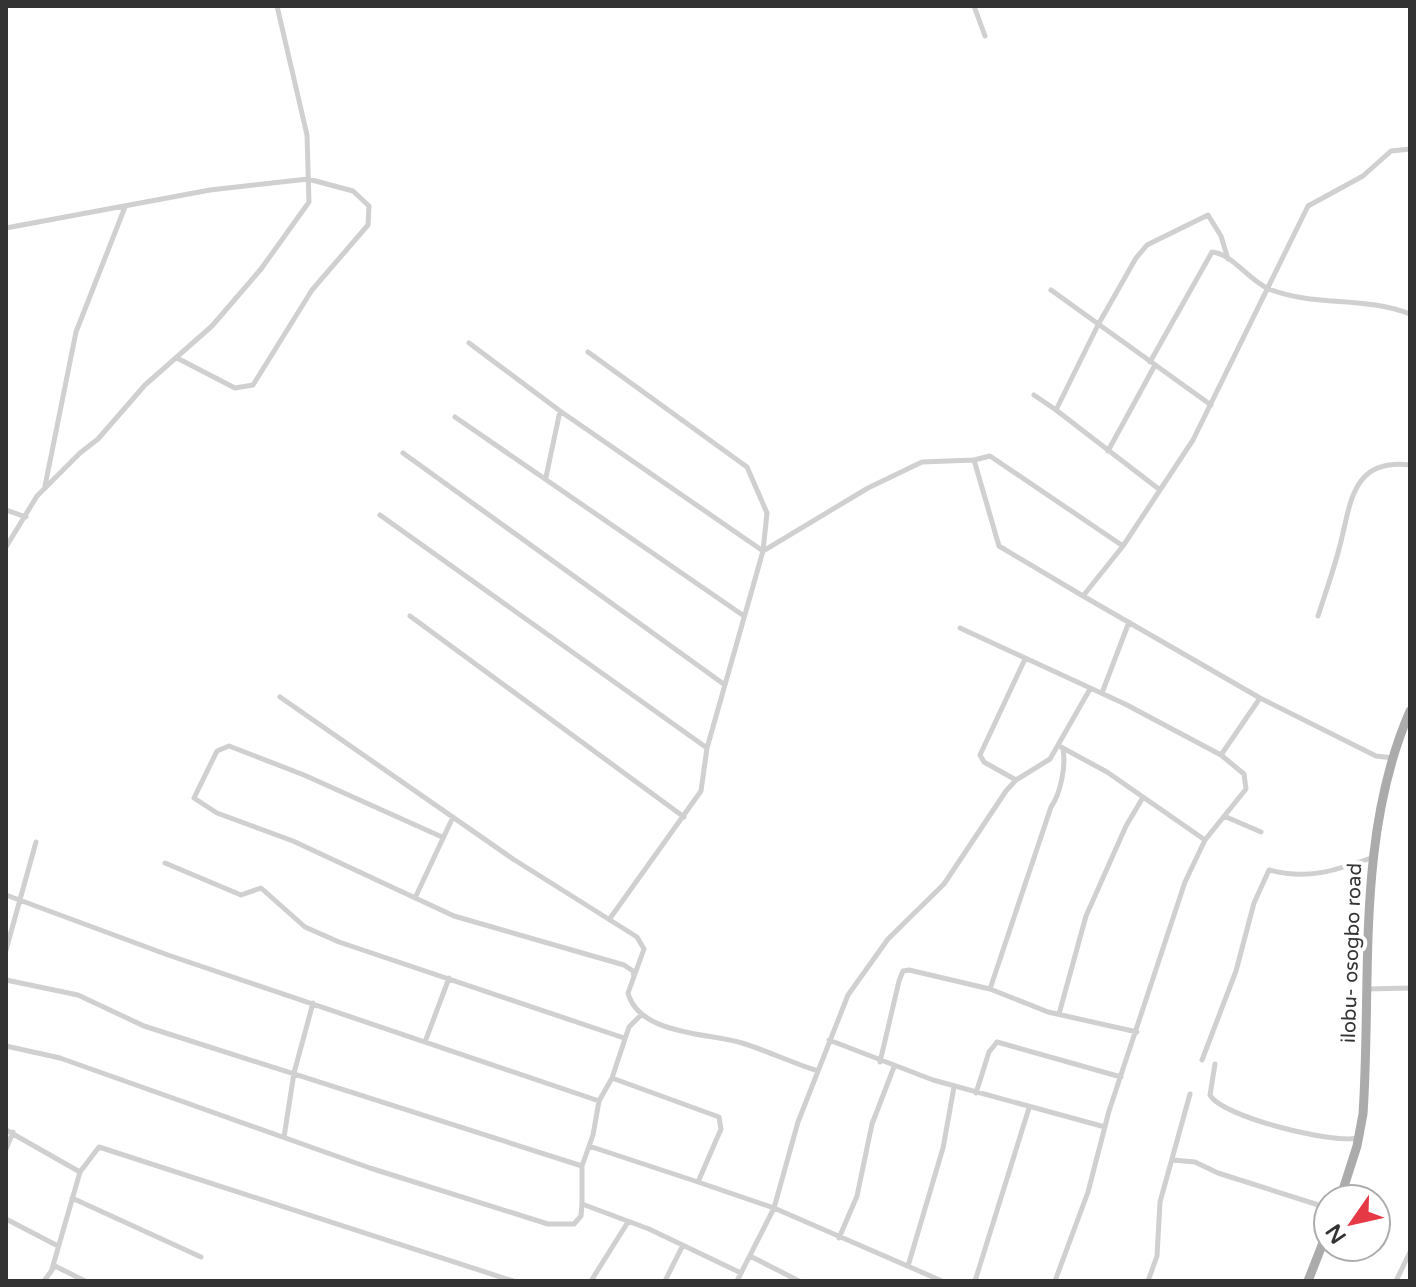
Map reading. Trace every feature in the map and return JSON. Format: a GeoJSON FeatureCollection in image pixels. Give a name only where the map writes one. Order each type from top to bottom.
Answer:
{"type":"FeatureCollection","features":[{"type":"Feature","properties":{"kind":"main road","name":"ilobu- osogbo road"},"geometry":{"type":"LineString","coordinates":[[1345,1183],[1359,1138],[1366,1071],[1371,858],[1394,758],[1410,711]]}},
{"type":"Feature","properties":{"kind":"street"},"geometry":{"type":"LineString","coordinates":[[6,547],[45,487],[98,439],[125,404],[212,326],[261,269],[309,202],[307,135],[277,6]]}},
{"type":"Feature","properties":{"kind":"street"},"geometry":{"type":"LineString","coordinates":[[974,6],[985,36]]}},
{"type":"Feature","properties":{"kind":"street"},"geometry":{"type":"LineString","coordinates":[[1083,596],[1123,546],[1211,405],[1308,206],[1363,176],[1391,151],[1410,149]]}},
{"type":"Feature","properties":{"kind":"street"},"geometry":{"type":"LineString","coordinates":[[6,228],[210,190],[308,179],[353,191],[372,210],[368,225],[312,290],[253,385],[235,388],[177,358]]}},
{"type":"Feature","properties":{"kind":"street"},"geometry":{"type":"LineString","coordinates":[[45,487],[76,332],[125,207]]}},
{"type":"Feature","properties":{"kind":"street"},"geometry":{"type":"LineString","coordinates":[[1056,410],[1098,325],[1147,245],[1208,215],[1221,236],[1228,259]]}},
{"type":"Feature","properties":{"kind":"street"},"geometry":{"type":"LineString","coordinates":[[1108,451],[1204,260],[1212,252],[1228,259],[1266,288],[1331,303],[1372,303],[1410,314]]}},
{"type":"Feature","properties":{"kind":"street"},"geometry":{"type":"LineString","coordinates":[[1051,290],[1211,405]]}},
{"type":"Feature","properties":{"kind":"street"},"geometry":{"type":"LineString","coordinates":[[469,343],[560,411],[763,551]]}},
{"type":"Feature","properties":{"kind":"street"},"geometry":{"type":"LineString","coordinates":[[588,352],[747,467],[767,513],[763,551],[707,748],[701,791],[611,917]]}},
{"type":"Feature","properties":{"kind":"street"},"geometry":{"type":"LineString","coordinates":[[1034,395],[1160,490]]}},
{"type":"Feature","properties":{"kind":"street"},"geometry":{"type":"LineString","coordinates":[[546,477],[560,411]]}},
{"type":"Feature","properties":{"kind":"street"},"geometry":{"type":"LineString","coordinates":[[455,417],[744,616]]}},
{"type":"Feature","properties":{"kind":"street"},"geometry":{"type":"LineString","coordinates":[[403,453],[725,685]]}},
{"type":"Feature","properties":{"kind":"street"},"geometry":{"type":"LineString","coordinates":[[763,551],[868,488],[922,462],[974,460],[990,456],[1123,546]]}},
{"type":"Feature","properties":{"kind":"street"},"geometry":{"type":"LineString","coordinates":[[974,460],[999,546],[1260,698],[1376,756],[1394,758]]}},
{"type":"Feature","properties":{"kind":"street"},"geometry":{"type":"LineString","coordinates":[[1318,616],[1341,544],[1353,489],[1361,478],[1379,469],[1396,464],[1410,465]]}},
{"type":"Feature","properties":{"kind":"street"},"geometry":{"type":"LineString","coordinates":[[6,510],[26,517]]}},
{"type":"Feature","properties":{"kind":"street"},"geometry":{"type":"LineString","coordinates":[[380,515],[707,748]]}},
{"type":"Feature","properties":{"kind":"street"},"geometry":{"type":"LineString","coordinates":[[410,616],[684,817]]}},
{"type":"Feature","properties":{"kind":"street"},"geometry":{"type":"LineString","coordinates":[[1102,693],[1129,622]]}},
{"type":"Feature","properties":{"kind":"street"},"geometry":{"type":"LineString","coordinates":[[960,628],[1102,693],[1221,755],[1244,774],[1247,783],[1205,840],[1185,882],[1105,1127],[1088,1192],[1055,1281]]}},
{"type":"Feature","properties":{"kind":"street"},"geometry":{"type":"LineString","coordinates":[[1016,780],[984,762],[980,755],[1025,659]]}},
{"type":"Feature","properties":{"kind":"street"},"geometry":{"type":"LineString","coordinates":[[737,1281],[774,1208],[798,1122],[848,995],[875,957],[944,884],[1016,780],[1050,759],[1090,689]]}},
{"type":"Feature","properties":{"kind":"street"},"geometry":{"type":"LineString","coordinates":[[280,697],[557,888],[611,917],[641,943],[642,954],[628,993],[642,1014],[668,1027],[741,1042],[818,1071]]}},
{"type":"Feature","properties":{"kind":"street"},"geometry":{"type":"LineString","coordinates":[[1221,755],[1260,698]]}},
{"type":"Feature","properties":{"kind":"street"},"geometry":{"type":"LineString","coordinates":[[442,837],[304,775],[229,746],[217,751],[194,798],[195,802],[217,813],[281,835],[483,927],[624,965],[633,971],[634,977]]}},
{"type":"Feature","properties":{"kind":"street"},"geometry":{"type":"LineString","coordinates":[[1060,746],[1107,772],[1205,840]]}},
{"type":"Feature","properties":{"kind":"street"},"geometry":{"type":"LineString","coordinates":[[990,989],[1051,807],[1058,797],[1065,758],[1060,746]]}},
{"type":"Feature","properties":{"kind":"street"},"geometry":{"type":"LineString","coordinates":[[1059,1014],[1086,916],[1126,826],[1142,799]]}},
{"type":"Feature","properties":{"kind":"street"},"geometry":{"type":"LineString","coordinates":[[1224,816],[1261,832]]}},
{"type":"Feature","properties":{"kind":"street"},"geometry":{"type":"LineString","coordinates":[[415,898],[453,817]]}},
{"type":"Feature","properties":{"kind":"street"},"geometry":{"type":"LineString","coordinates":[[6,950],[36,842]]}},
{"type":"Feature","properties":{"kind":"street"},"geometry":{"type":"LineString","coordinates":[[1202,1060],[1236,971],[1254,903],[1269,870],[1309,877],[1333,873],[1371,858]]}},
{"type":"Feature","properties":{"kind":"street"},"geometry":{"type":"LineString","coordinates":[[165,863],[241,895],[261,888],[311,930],[382,958],[624,1038]]}},
{"type":"Feature","properties":{"kind":"street"},"geometry":{"type":"LineString","coordinates":[[6,895],[599,1101]]}},
{"type":"Feature","properties":{"kind":"street"},"geometry":{"type":"LineString","coordinates":[[880,1062],[881,1048],[903,971],[924,971],[990,989],[1059,1014],[1137,1032]]}},
{"type":"Feature","properties":{"kind":"street"},"geometry":{"type":"LineString","coordinates":[[425,1042],[449,978]]}},
{"type":"Feature","properties":{"kind":"street"},"geometry":{"type":"LineString","coordinates":[[6,980],[78,995],[144,1026],[582,1166]]}},
{"type":"Feature","properties":{"kind":"street"},"geometry":{"type":"LineString","coordinates":[[1368,989],[1410,988]]}},
{"type":"Feature","properties":{"kind":"street"},"geometry":{"type":"LineString","coordinates":[[284,1137],[294,1073],[313,1003]]}},
{"type":"Feature","properties":{"kind":"street"},"geometry":{"type":"LineString","coordinates":[[6,1046],[60,1058],[284,1137],[548,1224],[574,1224],[581,1216],[582,1166],[599,1101],[612,1078],[629,1027],[642,1014]]}},
{"type":"Feature","properties":{"kind":"street"},"geometry":{"type":"LineString","coordinates":[[829,1040],[880,1062],[954,1087],[1105,1127]]}},
{"type":"Feature","properties":{"kind":"street"},"geometry":{"type":"LineString","coordinates":[[976,1093],[989,1052],[997,1042],[1121,1077]]}},
{"type":"Feature","properties":{"kind":"street"},"geometry":{"type":"LineString","coordinates":[[1215,1064],[1210,1095],[1227,1110],[1337,1140],[1359,1138]]}},
{"type":"Feature","properties":{"kind":"street"},"geometry":{"type":"LineString","coordinates":[[839,1238],[857,1196],[872,1124],[894,1067]]}},
{"type":"Feature","properties":{"kind":"street"},"geometry":{"type":"LineString","coordinates":[[612,1078],[719,1117],[721,1129],[698,1182]]}},
{"type":"Feature","properties":{"kind":"street"},"geometry":{"type":"LineString","coordinates":[[908,1266],[943,1148],[954,1087]]}},
{"type":"Feature","properties":{"kind":"street"},"geometry":{"type":"LineString","coordinates":[[1148,1281],[1157,1256],[1160,1202],[1190,1094]]}},
{"type":"Feature","properties":{"kind":"street"},"geometry":{"type":"LineString","coordinates":[[975,1281],[1029,1108]]}},
{"type":"Feature","properties":{"kind":"street"},"geometry":{"type":"LineString","coordinates":[[6,1149],[9,1131],[80,1172]]}},
{"type":"Feature","properties":{"kind":"street"},"geometry":{"type":"LineString","coordinates":[[589,1146],[774,1208],[942,1281]]}},
{"type":"Feature","properties":{"kind":"street"},"geometry":{"type":"LineString","coordinates":[[44,1281],[52,1269],[80,1172],[89,1156],[99,1147],[113,1149],[513,1281]]}},
{"type":"Feature","properties":{"kind":"street"},"geometry":{"type":"LineString","coordinates":[[1173,1160],[1195,1162],[1218,1173],[1312,1203]]}},
{"type":"Feature","properties":{"kind":"street"},"geometry":{"type":"LineString","coordinates":[[72,1198],[201,1257]]}},
{"type":"Feature","properties":{"kind":"street"},"geometry":{"type":"LineString","coordinates":[[582,1204],[741,1273]]}},
{"type":"Feature","properties":{"kind":"street"},"geometry":{"type":"LineString","coordinates":[[6,1219],[58,1246]]}},
{"type":"Feature","properties":{"kind":"street"},"geometry":{"type":"LineString","coordinates":[[591,1281],[628,1222]]}},
{"type":"Feature","properties":{"kind":"street"},"geometry":{"type":"LineString","coordinates":[[665,1281],[682,1247]]}},
{"type":"Feature","properties":{"kind":"street"},"geometry":{"type":"LineString","coordinates":[[1396,1281],[1410,1252]]}},
{"type":"Feature","properties":{"kind":"street"},"geometry":{"type":"LineString","coordinates":[[750,1256],[799,1281]]}},
{"type":"Feature","properties":{"kind":"street"},"geometry":{"type":"LineString","coordinates":[[52,1269],[61,1267],[85,1281]]}}]}
